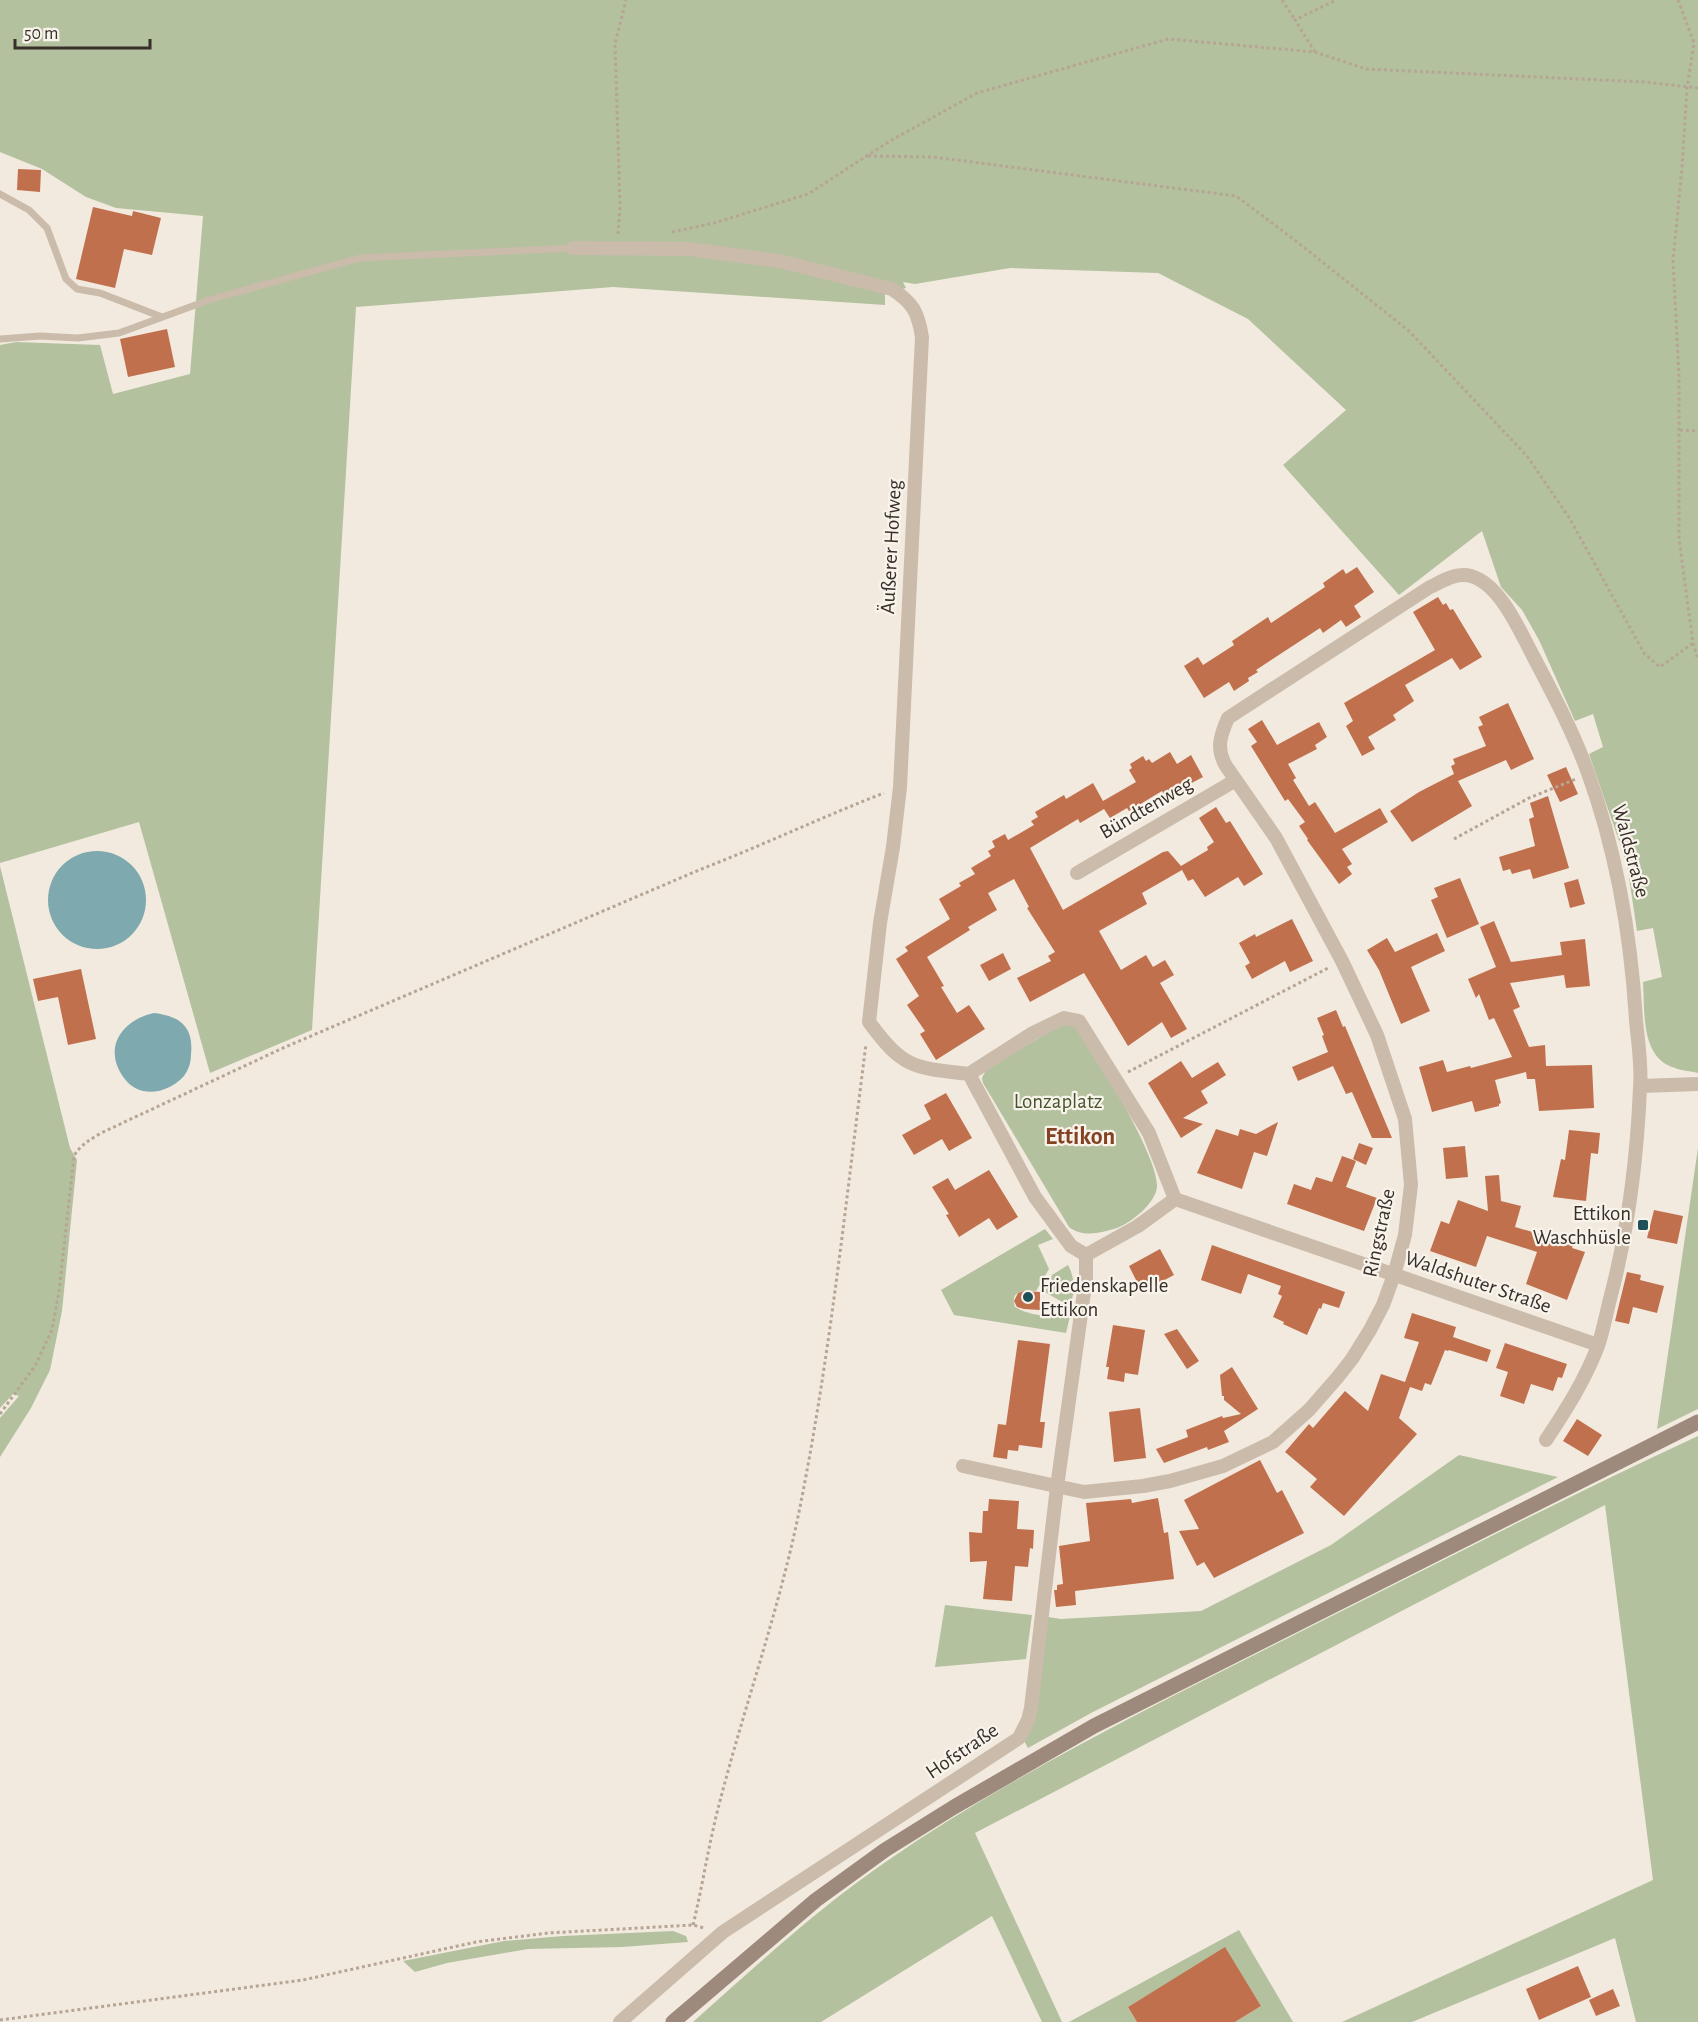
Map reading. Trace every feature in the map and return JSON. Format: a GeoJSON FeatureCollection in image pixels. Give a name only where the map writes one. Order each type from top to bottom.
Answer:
{"type":"FeatureCollection","features":[{"type":"Feature","properties":{"kind":"main road"},"geometry":{"type":"LineString","coordinates":[[673,2022],[816,1900],[895,1844],[1013,1772],[1115,1715],[1698,1422]]}},
{"type":"Feature","properties":{"kind":"street","name":"Äußerer Hofweg"},"geometry":{"type":"LineString","coordinates":[[573,248],[610,246],[689,249],[779,261],[892,288],[907,299],[918,314],[922,337],[900,787],[893,847],[880,923],[869,1022]]}},
{"type":"Feature","properties":{"kind":"street","name":"Waldstraße"},"geometry":{"type":"LineString","coordinates":[[1228,718],[1430,587],[1456,575],[1471,576],[1484,583],[1499,598],[1510,612],[1553,692],[1588,773],[1613,860],[1627,920],[1641,1086],[1630,1202],[1622,1251],[1598,1345],[1574,1398],[1546,1440]]}},
{"type":"Feature","properties":{"kind":"street","name":"Ringstraße"},"geometry":{"type":"LineString","coordinates":[[963,1466],[1084,1492],[1143,1486],[1222,1467],[1273,1442],[1309,1410],[1352,1359],[1371,1330],[1394,1275],[1405,1234],[1411,1185],[1405,1119],[1377,1035],[1342,961],[1276,838],[1220,756],[1219,745],[1228,718]]}},
{"type":"Feature","properties":{"kind":"street","name":"Bündtenweg"},"geometry":{"type":"LineString","coordinates":[[1077,873],[1236,780]]}},
{"type":"Feature","properties":{"kind":"street"},"geometry":{"type":"LineString","coordinates":[[869,1022],[886,1045],[902,1060],[937,1070],[969,1074],[1033,1034],[1064,1018],[1079,1021],[1149,1133],[1175,1199],[1138,1226],[1086,1255],[1071,1246],[1035,1197],[969,1074]]}},
{"type":"Feature","properties":{"kind":"street"},"geometry":{"type":"LineString","coordinates":[[1641,1086],[1698,1084]]}},
{"type":"Feature","properties":{"kind":"street","name":"Waldshuter Straße"},"geometry":{"type":"LineString","coordinates":[[1175,1199],[1598,1345]]}},
{"type":"Feature","properties":{"kind":"street","name":"Hofstraße"},"geometry":{"type":"LineString","coordinates":[[620,2022],[723,1932],[1019,1738],[1031,1708],[1057,1487],[1085,1288],[1086,1255]]}},
{"type":"Feature","properties":{"kind":"lane"},"geometry":{"type":"LineString","coordinates":[[0,194],[29,210],[47,228],[66,279],[77,289],[100,293],[162,316]]}},
{"type":"Feature","properties":{"kind":"lane"},"geometry":{"type":"LineString","coordinates":[[0,339],[40,336],[78,338],[119,333],[208,300],[360,258],[573,248]]}},
{"type":"Feature","properties":{"kind":"path"},"geometry":{"type":"LineString","coordinates":[[610,246],[620,206],[615,44],[626,0]]}},
{"type":"Feature","properties":{"kind":"path"},"geometry":{"type":"LineString","coordinates":[[1282,0],[1315,52]]}},
{"type":"Feature","properties":{"kind":"path"},"geometry":{"type":"LineString","coordinates":[[1295,20],[1336,0]]}},
{"type":"Feature","properties":{"kind":"path"},"geometry":{"type":"LineString","coordinates":[[1678,0],[1694,43],[1687,88],[1673,261],[1680,430],[1679,539],[1693,643],[1698,660]]}},
{"type":"Feature","properties":{"kind":"path"},"geometry":{"type":"LineString","coordinates":[[671,232],[714,223],[808,195],[890,141],[977,93],[1168,39],[1315,52],[1366,69],[1644,82],[1698,88]]}},
{"type":"Feature","properties":{"kind":"path"},"geometry":{"type":"LineString","coordinates":[[866,156],[933,157],[1236,196],[1296,240],[1409,331],[1527,456],[1570,519],[1644,653],[1660,667],[1693,643]]}},
{"type":"Feature","properties":{"kind":"path"},"geometry":{"type":"LineString","coordinates":[[1680,430],[1698,431]]}},
{"type":"Feature","properties":{"kind":"path"},"geometry":{"type":"LineString","coordinates":[[1454,839],[1529,798],[1573,780]]}},
{"type":"Feature","properties":{"kind":"path"},"geometry":{"type":"LineString","coordinates":[[0,1414],[35,1366],[52,1330],[59,1292],[74,1156],[79,1148],[90,1140],[283,1048],[699,870],[770,842],[837,811],[900,787]]}},
{"type":"Feature","properties":{"kind":"path"},"geometry":{"type":"LineString","coordinates":[[1115,1078],[1342,961]]}},
{"type":"Feature","properties":{"kind":"path"},"geometry":{"type":"LineString","coordinates":[[693,1925],[720,1802],[778,1599],[811,1449],[832,1310],[869,1022]]}},
{"type":"Feature","properties":{"kind":"path"},"geometry":{"type":"LineString","coordinates":[[0,2020],[303,1980],[476,1942],[548,1933],[693,1925],[723,1932]]}},
{"type":"Feature","properties":{"kind":"green space"},"geometry":{"type":"Polygon","coordinates":[[[0,0],[1698,0],[1698,1073],[1678,1069],[1664,1063],[1650,1044],[1645,1019],[1643,982],[1662,977],[1653,928],[1637,931],[1627,864],[1589,754],[1603,747],[1593,714],[1575,721],[1539,640],[1522,610],[1501,587],[1482,531],[1399,595],[1283,465],[1346,410],[1248,319],[1158,273],[1010,268],[915,284],[903,282],[906,288],[885,292],[885,305],[613,287],[356,307],[312,1030],[210,1073],[139,822],[0,863],[0,345],[16,342],[100,345],[113,394],[190,374],[203,216],[116,208],[86,197],[42,169],[0,152],[0,0]]]}},
{"type":"Feature","properties":{"kind":"green space"},"geometry":{"type":"Polygon","coordinates":[[[0,866],[70,1148],[77,1160],[62,1311],[50,1370],[31,1408],[0,1457],[0,1418],[19,1396],[13,1394],[0,1408],[0,866]]]}},
{"type":"Feature","properties":{"kind":"green space","name":"Lonzaplatz"},"geometry":{"type":"Polygon","coordinates":[[[1061,1025],[1073,1025],[1081,1031],[1138,1132],[1155,1173],[1157,1187],[1147,1206],[1123,1225],[1098,1233],[1080,1232],[1069,1227],[982,1078],[987,1068],[1061,1025]]]}},
{"type":"Feature","properties":{"kind":"green space"},"geometry":{"type":"Polygon","coordinates":[[[1698,1148],[1698,1409],[1657,1429],[1698,1148]]]}},
{"type":"Feature","properties":{"kind":"green space"},"geometry":{"type":"Polygon","coordinates":[[[1045,1229],[1053,1239],[1038,1245],[1049,1269],[1036,1291],[1016,1294],[1015,1307],[1032,1314],[1051,1315],[1063,1311],[1068,1312],[1070,1316],[1066,1333],[954,1315],[941,1290],[1045,1229]]]}},
{"type":"Feature","properties":{"kind":"green space"},"geometry":{"type":"Polygon","coordinates":[[[1068,1265],[1074,1285],[1072,1300],[1069,1304],[1045,1292],[1052,1275],[1068,1265]]]}},
{"type":"Feature","properties":{"kind":"green space"},"geometry":{"type":"Polygon","coordinates":[[[1698,1436],[1698,2022],[1636,2022],[1615,1938],[1412,2022],[1342,2022],[1653,1880],[1605,1505],[975,1833],[1062,2022],[1042,2022],[992,1916],[821,2022],[693,2022],[836,1898],[887,1861],[982,1800],[1081,1744],[1181,1692],[1541,1511],[1698,1436]]]}},
{"type":"Feature","properties":{"kind":"green space"},"geometry":{"type":"Polygon","coordinates":[[[1459,1455],[1558,1477],[1091,1713],[1028,1748],[1023,1739],[1048,1617],[1061,1619],[1201,1611],[1331,1545],[1459,1455]]]}},
{"type":"Feature","properties":{"kind":"green space"},"geometry":{"type":"Polygon","coordinates":[[[945,1605],[1032,1615],[1026,1659],[935,1667],[945,1605]]]}},
{"type":"Feature","properties":{"kind":"green space"},"geometry":{"type":"Polygon","coordinates":[[[1239,1930],[1293,2022],[1235,2022],[1261,2006],[1225,1948],[1128,2007],[1137,2022],[1069,2022],[1239,1930]]]}},
{"type":"Feature","properties":{"kind":"green space"},"geometry":{"type":"Polygon","coordinates":[[[673,1931],[686,1936],[688,1942],[622,1947],[528,1949],[447,1963],[415,1972],[403,1961],[504,1941],[673,1931]]]}},
{"type":"Feature","properties":{"kind":"water"},"geometry":{"type":"Polygon","coordinates":[[[97,851],[116,855],[132,865],[142,881],[146,900],[142,919],[132,935],[116,945],[97,949],[78,945],[62,935],[52,919],[48,900],[52,881],[62,865],[78,855],[97,851]]]}},
{"type":"Feature","properties":{"kind":"water"},"geometry":{"type":"Polygon","coordinates":[[[154,1013],[171,1017],[183,1024],[190,1036],[191,1060],[184,1076],[170,1087],[154,1092],[137,1089],[124,1078],[118,1067],[115,1046],[125,1029],[133,1022],[154,1013]]]}},
{"type":"Feature","properties":{"kind":"building"},"geometry":{"type":"Polygon","coordinates":[[[18,169],[41,170],[40,192],[17,190],[18,169]]]}},
{"type":"Feature","properties":{"kind":"building"},"geometry":{"type":"Polygon","coordinates":[[[93,207],[132,216],[133,211],[161,218],[152,255],[124,249],[115,288],[76,279],[93,207]]]}},
{"type":"Feature","properties":{"kind":"building"},"geometry":{"type":"Polygon","coordinates":[[[167,329],[175,367],[128,377],[120,339],[167,329]]]}},
{"type":"Feature","properties":{"kind":"building"},"geometry":{"type":"Polygon","coordinates":[[[1357,567],[1374,592],[1354,606],[1361,617],[1346,627],[1341,620],[1323,633],[1320,628],[1256,670],[1258,672],[1248,678],[1249,681],[1234,691],[1229,682],[1204,698],[1184,666],[1198,657],[1203,665],[1234,645],[1232,641],[1268,617],[1271,623],[1325,587],[1323,583],[1343,569],[1346,574],[1357,567]]]}},
{"type":"Feature","properties":{"kind":"building"},"geometry":{"type":"Polygon","coordinates":[[[1438,597],[1443,605],[1446,603],[1450,610],[1453,609],[1482,657],[1460,670],[1452,658],[1405,685],[1414,701],[1393,715],[1396,720],[1368,737],[1375,749],[1362,756],[1346,726],[1353,721],[1344,703],[1435,650],[1413,612],[1438,597]]]}},
{"type":"Feature","properties":{"kind":"building"},"geometry":{"type":"Polygon","coordinates":[[[1508,703],[1534,759],[1511,770],[1506,760],[1458,781],[1472,806],[1412,842],[1390,811],[1419,792],[1454,774],[1451,766],[1455,764],[1453,759],[1486,746],[1478,727],[1483,725],[1479,717],[1508,703]]]}},
{"type":"Feature","properties":{"kind":"building"},"geometry":{"type":"Polygon","coordinates":[[[1262,720],[1277,745],[1319,722],[1327,737],[1315,745],[1317,749],[1288,764],[1296,778],[1293,780],[1309,806],[1315,802],[1335,833],[1380,808],[1388,822],[1342,849],[1352,864],[1347,867],[1352,874],[1339,884],[1299,826],[1305,822],[1288,799],[1285,801],[1251,746],[1257,742],[1248,729],[1262,720]]]}},
{"type":"Feature","properties":{"kind":"building"},"geometry":{"type":"Polygon","coordinates":[[[1170,752],[1177,764],[1191,755],[1203,777],[1165,797],[1162,791],[1129,811],[1127,808],[1110,818],[1104,809],[1080,823],[1078,819],[1030,848],[1063,910],[1163,852],[1168,851],[1181,866],[1208,850],[1207,847],[1214,842],[1199,818],[1216,807],[1226,823],[1230,821],[1263,874],[1244,886],[1238,877],[1205,897],[1193,879],[1188,881],[1182,870],[1142,893],[1147,904],[1099,931],[1121,970],[1146,955],[1153,967],[1165,960],[1174,975],[1160,983],[1187,1029],[1171,1038],[1162,1022],[1128,1046],[1084,973],[1030,1002],[1017,978],[1051,961],[1048,956],[1055,952],[1027,908],[1029,907],[1014,879],[988,893],[997,910],[968,927],[970,930],[927,957],[944,986],[941,987],[957,1013],[969,1005],[985,1029],[936,1060],[920,1034],[925,1031],[907,1005],[919,996],[896,959],[908,951],[905,947],[950,919],[939,899],[961,886],[959,883],[975,874],[971,868],[991,856],[988,851],[995,847],[992,841],[1005,834],[1008,840],[1034,825],[1031,821],[1038,817],[1035,812],[1064,795],[1066,799],[1093,783],[1103,801],[1136,782],[1129,770],[1132,768],[1130,764],[1143,756],[1146,761],[1149,759],[1152,763],[1170,752]]]}},
{"type":"Feature","properties":{"kind":"building"},"geometry":{"type":"Polygon","coordinates":[[[1566,767],[1578,794],[1560,802],[1547,775],[1566,767]]]}},
{"type":"Feature","properties":{"kind":"building"},"geometry":{"type":"Polygon","coordinates":[[[1548,796],[1569,868],[1533,879],[1530,869],[1512,874],[1510,869],[1503,871],[1499,857],[1535,846],[1529,819],[1534,817],[1530,803],[1548,796]]]}},
{"type":"Feature","properties":{"kind":"building"},"geometry":{"type":"Polygon","coordinates":[[[1460,878],[1479,924],[1447,938],[1431,900],[1438,897],[1434,888],[1460,878]]]}},
{"type":"Feature","properties":{"kind":"building"},"geometry":{"type":"Polygon","coordinates":[[[1578,879],[1585,904],[1570,908],[1564,883],[1578,879]]]}},
{"type":"Feature","properties":{"kind":"building"},"geometry":{"type":"Polygon","coordinates":[[[1292,919],[1313,961],[1290,972],[1285,961],[1252,979],[1245,966],[1250,963],[1239,943],[1292,919]]]}},
{"type":"Feature","properties":{"kind":"building"},"geometry":{"type":"Polygon","coordinates":[[[1494,921],[1511,962],[1562,955],[1560,942],[1585,939],[1590,986],[1566,988],[1564,975],[1510,983],[1520,1007],[1513,1010],[1529,1047],[1545,1045],[1546,1066],[1592,1065],[1594,1108],[1539,1111],[1535,1079],[1527,1079],[1526,1072],[1495,1080],[1501,1103],[1499,1106],[1475,1112],[1472,1101],[1432,1112],[1419,1067],[1443,1060],[1447,1072],[1512,1057],[1494,1018],[1489,1020],[1479,994],[1476,998],[1468,979],[1496,967],[1480,927],[1494,921]]]}},
{"type":"Feature","properties":{"kind":"building"},"geometry":{"type":"Polygon","coordinates":[[[1437,933],[1445,951],[1411,967],[1430,1011],[1401,1024],[1379,970],[1367,950],[1387,938],[1395,952],[1437,933]]]}},
{"type":"Feature","properties":{"kind":"building"},"geometry":{"type":"Polygon","coordinates":[[[1003,953],[1011,969],[989,981],[980,965],[1003,953]]]}},
{"type":"Feature","properties":{"kind":"building"},"geometry":{"type":"Polygon","coordinates":[[[81,969],[96,1039],[68,1045],[58,997],[38,1001],[33,979],[81,969]]]}},
{"type":"Feature","properties":{"kind":"building"},"geometry":{"type":"Polygon","coordinates":[[[1336,1010],[1343,1027],[1345,1026],[1392,1138],[1372,1138],[1352,1092],[1346,1094],[1333,1066],[1298,1081],[1292,1067],[1328,1052],[1317,1018],[1336,1010]]]}},
{"type":"Feature","properties":{"kind":"building"},"geometry":{"type":"Polygon","coordinates":[[[1181,1061],[1192,1078],[1218,1062],[1226,1075],[1201,1091],[1208,1103],[1183,1118],[1203,1124],[1181,1138],[1148,1083],[1181,1061]]]}},
{"type":"Feature","properties":{"kind":"building"},"geometry":{"type":"Polygon","coordinates":[[[946,1093],[972,1138],[949,1151],[942,1139],[914,1155],[902,1135],[931,1119],[924,1105],[946,1093]]]}},
{"type":"Feature","properties":{"kind":"building"},"geometry":{"type":"Polygon","coordinates":[[[1278,1122],[1267,1156],[1254,1152],[1242,1189],[1197,1173],[1216,1129],[1238,1136],[1240,1129],[1256,1134],[1278,1122]]]}},
{"type":"Feature","properties":{"kind":"building"},"geometry":{"type":"Polygon","coordinates":[[[1569,1130],[1600,1133],[1598,1154],[1591,1153],[1586,1201],[1553,1197],[1561,1159],[1565,1160],[1569,1130]]]}},
{"type":"Feature","properties":{"kind":"building"},"geometry":{"type":"Polygon","coordinates":[[[1359,1143],[1373,1148],[1366,1165],[1353,1159],[1359,1143]]]}},
{"type":"Feature","properties":{"kind":"building"},"geometry":{"type":"Polygon","coordinates":[[[1465,1146],[1468,1177],[1446,1179],[1443,1148],[1465,1146]]]}},
{"type":"Feature","properties":{"kind":"building"},"geometry":{"type":"Polygon","coordinates":[[[1342,1156],[1356,1161],[1346,1187],[1377,1198],[1364,1231],[1287,1204],[1294,1184],[1311,1190],[1316,1177],[1332,1182],[1342,1156]]]}},
{"type":"Feature","properties":{"kind":"building"},"geometry":{"type":"Polygon","coordinates":[[[989,1170],[1018,1217],[997,1230],[989,1218],[959,1237],[946,1215],[949,1214],[932,1187],[948,1178],[955,1190],[989,1170]]]}},
{"type":"Feature","properties":{"kind":"building"},"geometry":{"type":"Polygon","coordinates":[[[1499,1175],[1501,1201],[1521,1206],[1515,1227],[1553,1238],[1555,1235],[1575,1241],[1572,1248],[1585,1252],[1567,1300],[1526,1284],[1537,1252],[1487,1236],[1476,1267],[1430,1251],[1441,1221],[1449,1224],[1458,1200],[1488,1211],[1485,1176],[1499,1175]]]}},
{"type":"Feature","properties":{"kind":"building"},"geometry":{"type":"Polygon","coordinates":[[[1654,1210],[1683,1216],[1677,1244],[1647,1238],[1654,1210]]]}},
{"type":"Feature","properties":{"kind":"building"},"geometry":{"type":"Polygon","coordinates":[[[1212,1245],[1345,1292],[1339,1308],[1323,1303],[1307,1335],[1283,1324],[1284,1322],[1273,1317],[1282,1296],[1278,1294],[1281,1286],[1248,1274],[1241,1294],[1201,1280],[1212,1245]]]}},
{"type":"Feature","properties":{"kind":"building"},"geometry":{"type":"Polygon","coordinates":[[[1160,1249],[1174,1275],[1142,1292],[1129,1266],[1160,1249]]]}},
{"type":"Feature","properties":{"kind":"building"},"geometry":{"type":"Polygon","coordinates":[[[1627,1272],[1641,1275],[1640,1280],[1664,1286],[1657,1313],[1633,1307],[1629,1324],[1615,1321],[1627,1272]]]}},
{"type":"Feature","properties":{"kind":"building","name":"Friedenskapelle Ettikon"},"geometry":{"type":"Polygon","coordinates":[[[1040,1292],[1040,1310],[1017,1307],[1014,1301],[1018,1293],[1040,1292]]]}},
{"type":"Feature","properties":{"kind":"building"},"geometry":{"type":"Polygon","coordinates":[[[1412,1313],[1456,1327],[1453,1337],[1491,1350],[1487,1362],[1445,1350],[1431,1385],[1425,1383],[1422,1391],[1410,1387],[1399,1418],[1417,1434],[1344,1516],[1310,1487],[1317,1479],[1285,1452],[1309,1424],[1313,1428],[1345,1391],[1368,1411],[1381,1374],[1405,1382],[1419,1342],[1404,1338],[1412,1313]]]}},
{"type":"Feature","properties":{"kind":"building"},"geometry":{"type":"Polygon","coordinates":[[[1113,1325],[1145,1330],[1138,1375],[1125,1373],[1124,1382],[1107,1379],[1109,1367],[1106,1367],[1113,1325]]]}},
{"type":"Feature","properties":{"kind":"building"},"geometry":{"type":"Polygon","coordinates":[[[1177,1329],[1199,1361],[1187,1369],[1164,1334],[1177,1329]]]}},
{"type":"Feature","properties":{"kind":"building"},"geometry":{"type":"Polygon","coordinates":[[[1018,1340],[1050,1344],[1040,1422],[1045,1422],[1042,1448],[1019,1445],[1018,1451],[1008,1450],[1007,1459],[993,1457],[998,1424],[1006,1425],[1018,1340]]]}},
{"type":"Feature","properties":{"kind":"building"},"geometry":{"type":"Polygon","coordinates":[[[1505,1343],[1567,1364],[1562,1378],[1558,1377],[1553,1391],[1531,1384],[1524,1404],[1500,1396],[1508,1372],[1496,1368],[1505,1343]]]}},
{"type":"Feature","properties":{"kind":"building"},"geometry":{"type":"Polygon","coordinates":[[[1232,1367],[1258,1409],[1224,1431],[1229,1442],[1208,1450],[1207,1447],[1164,1463],[1156,1449],[1188,1437],[1186,1430],[1222,1416],[1223,1418],[1241,1414],[1222,1396],[1220,1375],[1232,1367]]]}},
{"type":"Feature","properties":{"kind":"building"},"geometry":{"type":"Polygon","coordinates":[[[1140,1408],[1146,1458],[1114,1462],[1109,1412],[1140,1408]]]}},
{"type":"Feature","properties":{"kind":"building"},"geometry":{"type":"Polygon","coordinates":[[[1577,1419],[1602,1435],[1588,1456],[1563,1441],[1577,1419]]]}},
{"type":"Feature","properties":{"kind":"building"},"geometry":{"type":"Polygon","coordinates":[[[1260,1460],[1277,1493],[1282,1490],[1304,1533],[1214,1578],[1204,1562],[1197,1566],[1179,1531],[1199,1529],[1184,1500],[1260,1460]]]}},
{"type":"Feature","properties":{"kind":"building"},"geometry":{"type":"Polygon","coordinates":[[[1158,1498],[1164,1533],[1168,1532],[1174,1579],[1075,1591],[1076,1605],[1056,1607],[1054,1590],[1057,1590],[1057,1585],[1063,1584],[1059,1546],[1090,1541],[1086,1503],[1131,1499],[1132,1503],[1158,1498]]]}},
{"type":"Feature","properties":{"kind":"building"},"geometry":{"type":"Polygon","coordinates":[[[989,1499],[1019,1501],[1017,1529],[1034,1530],[1033,1549],[1030,1548],[1028,1567],[1015,1566],[1012,1601],[983,1599],[987,1561],[970,1562],[969,1532],[982,1533],[983,1511],[988,1511],[989,1499]]]}},
{"type":"Feature","properties":{"kind":"building"},"geometry":{"type":"Polygon","coordinates":[[[1225,1947],[1261,2006],[1235,2022],[1137,2022],[1128,2007],[1225,1947]]]}},
{"type":"Feature","properties":{"kind":"building"},"geometry":{"type":"Polygon","coordinates":[[[1578,1966],[1591,1997],[1539,2020],[1526,1989],[1578,1966]]]}},
{"type":"Feature","properties":{"kind":"building"},"geometry":{"type":"Polygon","coordinates":[[[1613,1989],[1620,2006],[1596,2016],[1589,2000],[1613,1989]]]}},
{"type":"Feature","properties":{"kind":"place","name":"Ettikon Waschhüsle"},"geometry":{"type":"Point","coordinates":[1643,1225]}},
{"type":"Feature","properties":{"kind":"place","name":"Friedenskapelle Ettikon"},"geometry":{"type":"Point","coordinates":[1028,1297]}},
{"type":"Feature","properties":{"kind":"district","name":"Ettikon"},"geometry":{"type":"Point","coordinates":[1080,1137]}}]}
